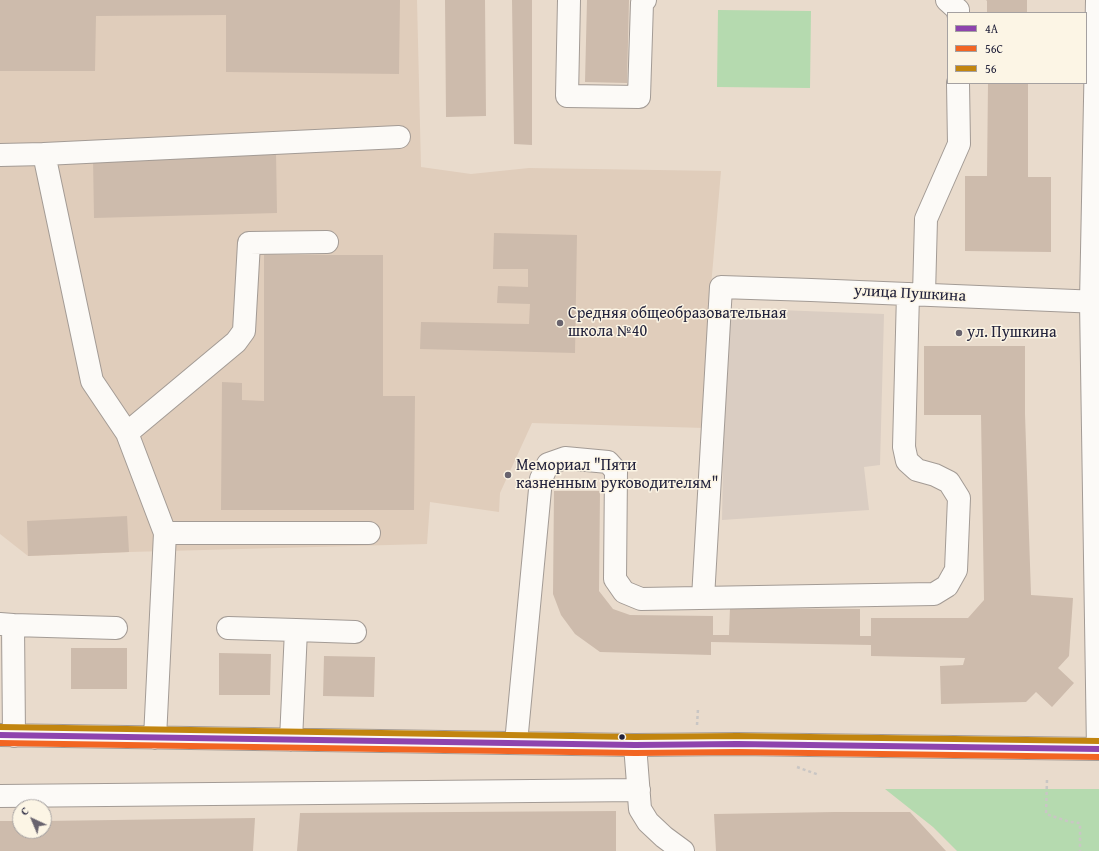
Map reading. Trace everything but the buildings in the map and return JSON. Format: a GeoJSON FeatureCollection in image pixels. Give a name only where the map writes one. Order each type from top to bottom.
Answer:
{"type":"FeatureCollection","features":[{"type":"Feature","properties":{"kind":"street"},"geometry":{"type":"LineString","coordinates":[[569,0],[567,96],[639,97],[642,3],[645,0]]}},
{"type":"Feature","properties":{"kind":"street"},"geometry":{"type":"LineString","coordinates":[[947,0],[958,10],[958,12]]}},
{"type":"Feature","properties":{"kind":"street"},"geometry":{"type":"LineString","coordinates":[[116,628],[7,625],[7,736],[635,745],[737,744],[1098,749],[1095,302],[1097,0]]}},
{"type":"Feature","properties":{"kind":"street"},"geometry":{"type":"LineString","coordinates":[[516,743],[541,479],[548,464],[564,458],[608,462],[616,471],[615,579],[624,592],[641,599],[934,594],[947,586],[956,570],[959,498],[949,482],[935,475],[917,470],[907,461],[904,447],[916,294],[926,219],[959,144],[958,84]]}},
{"type":"Feature","properties":{"kind":"street"},"geometry":{"type":"LineString","coordinates":[[0,155],[399,137]]}},
{"type":"Feature","properties":{"kind":"street"},"geometry":{"type":"LineString","coordinates":[[44,154],[92,381],[127,432],[165,533],[155,738]]}},
{"type":"Feature","properties":{"kind":"street"},"geometry":{"type":"LineString","coordinates":[[127,432],[236,342],[244,331],[249,244],[327,242]]}},
{"type":"Feature","properties":{"kind":"street","name":"улица Пушкина"},"geometry":{"type":"LineString","coordinates":[[704,598],[721,287],[1095,302]]}},
{"type":"Feature","properties":{"kind":"street"},"geometry":{"type":"LineString","coordinates":[[165,533],[369,533]]}},
{"type":"Feature","properties":{"kind":"street"},"geometry":{"type":"LineString","coordinates":[[228,628],[355,632]]}},
{"type":"Feature","properties":{"kind":"street"},"geometry":{"type":"LineString","coordinates":[[291,740],[296,630]]}},
{"type":"Feature","properties":{"kind":"street"},"geometry":{"type":"LineString","coordinates":[[635,745],[640,809],[648,822],[664,837],[683,851]]}},
{"type":"Feature","properties":{"kind":"street"},"geometry":{"type":"LineString","coordinates":[[0,796],[639,790]]}},
{"type":"Feature","properties":{"kind":"path"},"geometry":{"type":"LineString","coordinates":[[1047,780],[1046,814],[1070,822],[1080,823],[1080,851]]}},
{"type":"Feature","properties":{"kind":"shaded area"},"geometry":{"type":"Polygon","coordinates":[[[0,0],[417,0],[421,167],[471,174],[529,168],[721,171],[711,286],[705,428],[532,423],[500,493],[499,512],[430,502],[427,544],[28,556],[0,534],[0,0]]]}},
{"type":"Feature","properties":{"kind":"shaded area"},"geometry":{"type":"Polygon","coordinates":[[[726,308],[884,314],[880,465],[864,467],[869,510],[722,520],[726,308]]]}},
{"type":"Feature","properties":{"kind":"green space"},"geometry":{"type":"Polygon","coordinates":[[[718,10],[811,11],[810,88],[717,87],[718,10]]]}},
{"type":"Feature","properties":{"kind":"green space"},"geometry":{"type":"Polygon","coordinates":[[[885,789],[1099,789],[1099,851],[957,851],[933,827],[885,789]]]}},
{"type":"Feature","properties":{"kind":"transit line","name":"56"},"geometry":{"type":"LineString","coordinates":[[0,727],[635,737],[737,736],[1099,741]]}},
{"type":"Feature","properties":{"kind":"transit line","name":"4А"},"geometry":{"type":"LineString","coordinates":[[0,735],[635,745],[737,744],[1099,749]]}},
{"type":"Feature","properties":{"kind":"transit line","name":"56С"},"geometry":{"type":"LineString","coordinates":[[0,743],[635,753],[737,752],[1099,757]]}},
{"type":"Feature","properties":{"kind":"place","name":"Средняя общеобразовательная школа №40"},"geometry":{"type":"Point","coordinates":[560,323]}},
{"type":"Feature","properties":{"kind":"place","name":"ул. Пушкина"},"geometry":{"type":"Point","coordinates":[959,333]}},
{"type":"Feature","properties":{"kind":"place","name":"Мемориал \"Пяти казненным руководителям\""},"geometry":{"type":"Point","coordinates":[508,475]}}]}
